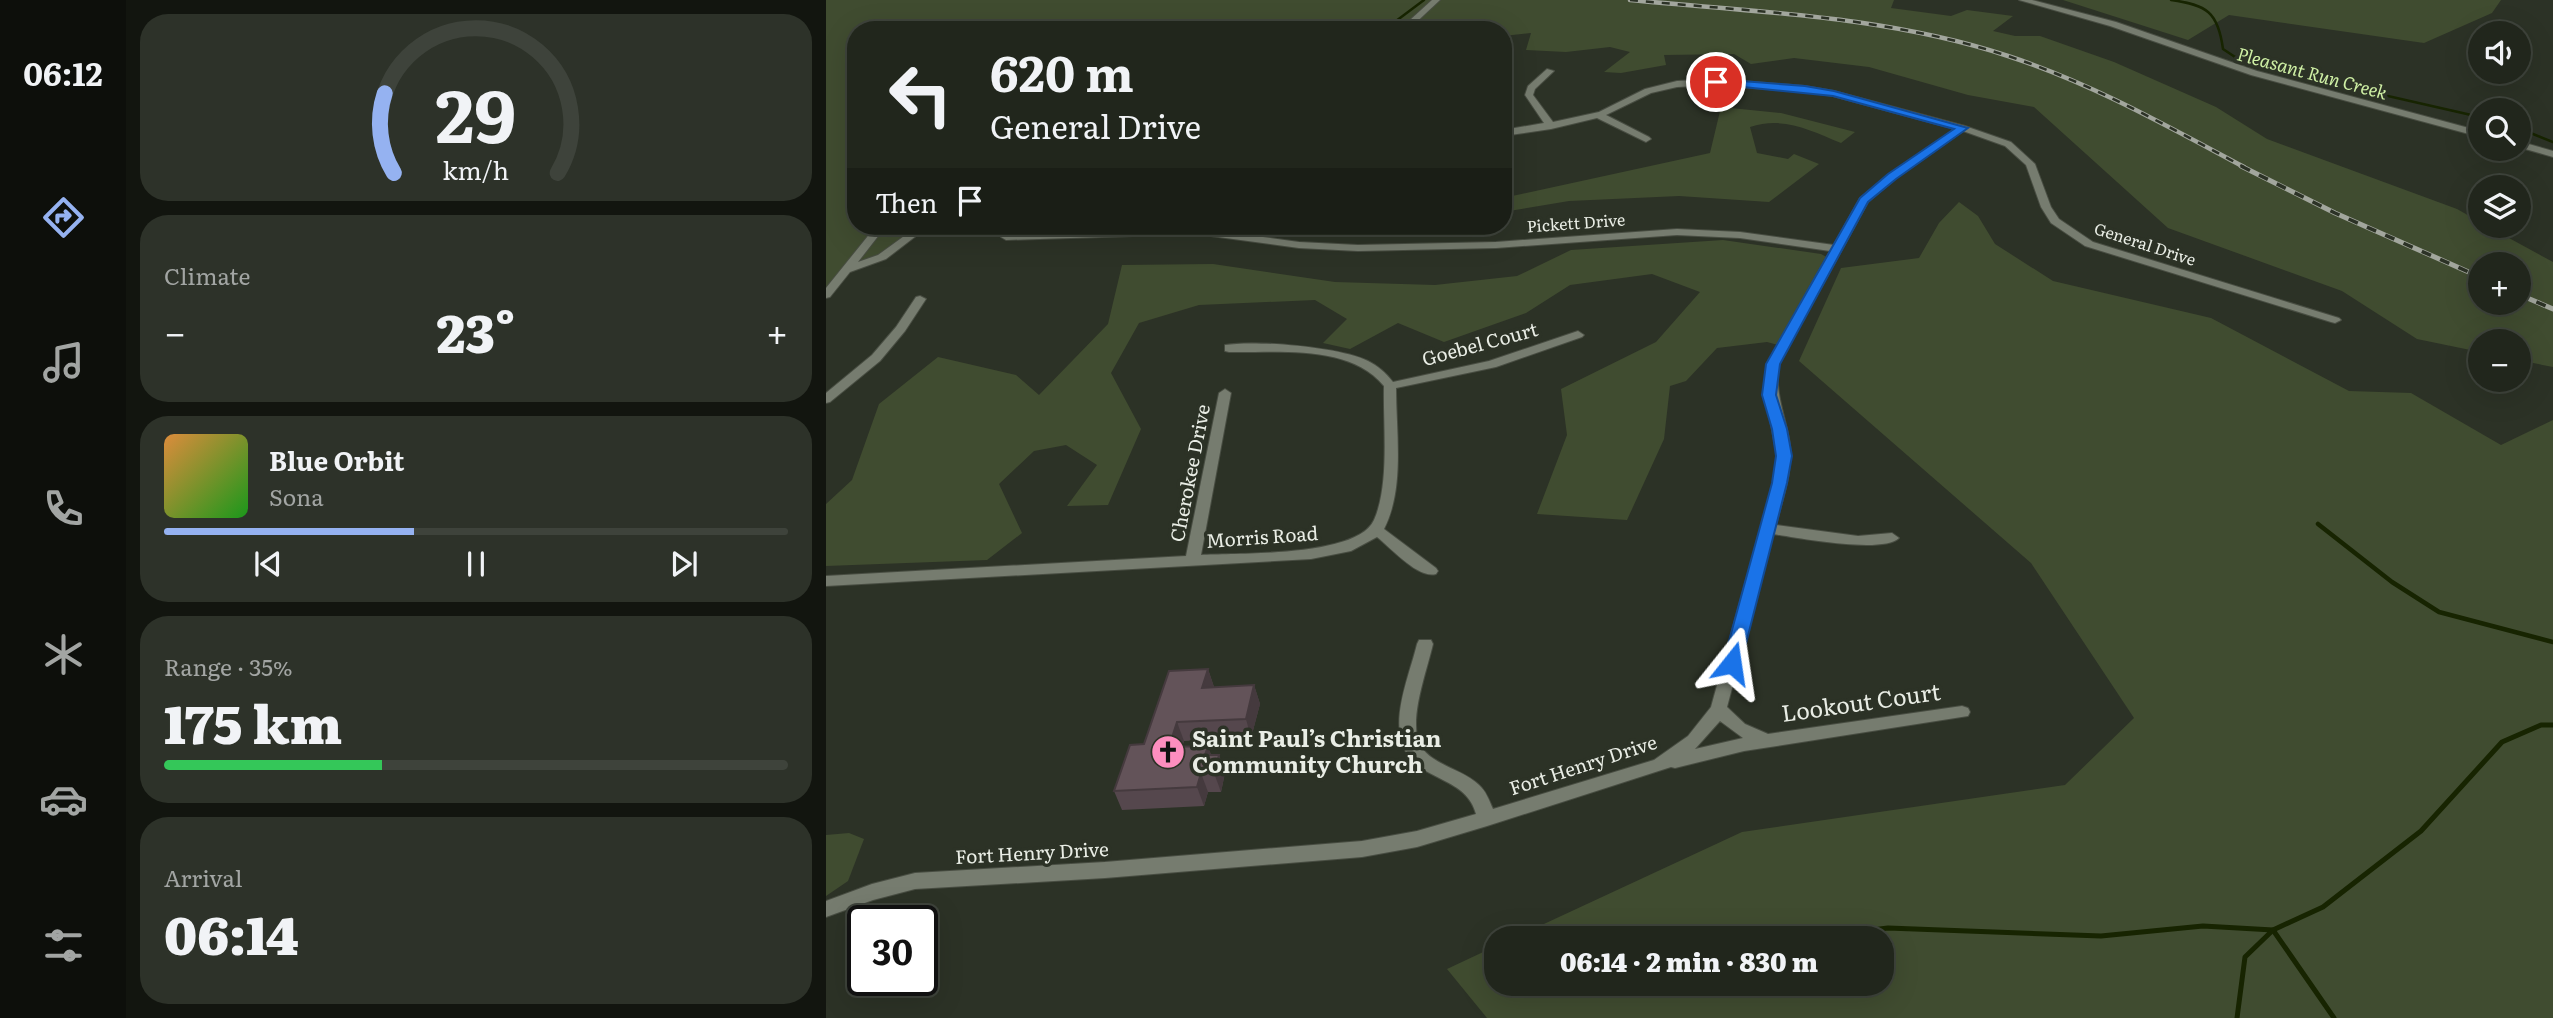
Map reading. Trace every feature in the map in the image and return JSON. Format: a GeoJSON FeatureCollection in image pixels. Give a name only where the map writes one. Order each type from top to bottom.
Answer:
{"type":"FeatureCollection","features":[{"type":"Feature","properties":{"kind":"street"},"geometry":{"type":"LineString","coordinates":[[1413,21],[1436,0]]}},
{"type":"Feature","properties":{"kind":"street"},"geometry":{"type":"LineString","coordinates":[[2023,0],[2113,24],[2254,73],[2468,131]]}},
{"type":"Feature","properties":{"kind":"street"},"geometry":{"type":"LineString","coordinates":[[1550,71],[1535,84],[1529,95],[1551,126]]}},
{"type":"Feature","properties":{"kind":"street","name":"General Drive"},"geometry":{"type":"LineString","coordinates":[[1512,132],[1598,115],[1656,89],[1677,84],[1716,82],[1834,94],[1997,139],[2020,153],[2029,164],[2046,207],[2055,221],[2089,244],[2310,315],[2335,320]]}},
{"type":"Feature","properties":{"kind":"street"},"geometry":{"type":"LineString","coordinates":[[1598,115],[1646,139]]}},
{"type":"Feature","properties":{"kind":"street","name":"Fort Henry Drive"},"geometry":{"type":"LineString","coordinates":[[826,909],[872,892],[915,881],[1118,869],[1362,849],[1418,839],[1660,765],[1684,750],[1700,736],[1718,708],[1768,529],[1784,456],[1780,429],[1769,395],[1770,374],[1778,352],[1838,248],[1856,211],[1874,190],[1962,128]]}},
{"type":"Feature","properties":{"kind":"street"},"geometry":{"type":"LineString","coordinates":[[2531,148],[2553,154]]}},
{"type":"Feature","properties":{"kind":"street","name":"Pickett Drive"},"geometry":{"type":"LineString","coordinates":[[1235,235],[1299,245],[1358,248],[1496,245],[1677,232],[1740,235],[1838,248]]}},
{"type":"Feature","properties":{"kind":"street"},"geometry":{"type":"LineString","coordinates":[[826,295],[874,235]]}},
{"type":"Feature","properties":{"kind":"street"},"geometry":{"type":"LineString","coordinates":[[846,271],[882,257],[912,235]]}},
{"type":"Feature","properties":{"kind":"street","name":"Pickett Drive"},"geometry":{"type":"LineString","coordinates":[[1006,237],[1054,235]]}},
{"type":"Feature","properties":{"kind":"street"},"geometry":{"type":"LineString","coordinates":[[826,399],[876,358],[901,329],[920,299]]}},
{"type":"Feature","properties":{"kind":"street","name":"Goebel Court"},"geometry":{"type":"LineString","coordinates":[[1390,386],[1492,364],[1578,335]]}},
{"type":"Feature","properties":{"kind":"street"},"geometry":{"type":"LineString","coordinates":[[1228,348],[1343,356],[1373,366],[1384,374],[1390,386],[1388,485],[1385,515],[1376,530],[1392,540],[1416,564],[1431,571]]}},
{"type":"Feature","properties":{"kind":"street","name":"Cherokee Drive"},"geometry":{"type":"LineString","coordinates":[[1192,560],[1225,393]]}},
{"type":"Feature","properties":{"kind":"street"},"geometry":{"type":"LineString","coordinates":[[1768,529],[1858,541],[1892,538]]}},
{"type":"Feature","properties":{"kind":"street","name":"Morris Road"},"geometry":{"type":"LineString","coordinates":[[826,581],[1336,551],[1376,530]]}},
{"type":"Feature","properties":{"kind":"street"},"geometry":{"type":"LineString","coordinates":[[1425,644],[1408,725],[1411,746],[1429,766],[1472,789],[1480,799],[1487,819]]}},
{"type":"Feature","properties":{"kind":"street","name":"Lookout Court"},"geometry":{"type":"LineString","coordinates":[[1718,708],[1726,719],[1737,727],[1768,740]]}},
{"type":"Feature","properties":{"kind":"street","name":"Lookout Court"},"geometry":{"type":"LineString","coordinates":[[1660,765],[1768,740],[1962,712]]}},
{"type":"Feature","properties":{"kind":"green space"},"geometry":{"type":"Polygon","coordinates":[[[826,0],[1894,0],[1891,8],[1951,16],[1967,10],[2013,16],[1993,31],[2015,36],[2040,36],[2114,62],[2216,107],[2267,139],[2457,209],[2468,215],[2468,238],[2509,238],[2553,262],[2553,367],[2531,363],[2531,329],[2468,329],[2468,350],[2417,339],[2342,291],[2168,228],[2034,107],[1968,95],[1869,67],[1794,58],[1751,64],[1734,54],[1664,55],[1666,65],[1621,73],[1604,72],[1630,52],[1610,47],[1566,52],[1526,50],[1531,33],[1512,35],[1512,21],[847,21],[847,235],[912,235],[882,257],[846,270],[826,295],[826,0]]]}},
{"type":"Feature","properties":{"kind":"green space"},"geometry":{"type":"Polygon","coordinates":[[[2063,0],[2501,0],[2492,13],[2468,21],[2468,24],[2424,43],[2229,15],[2188,40],[2063,0]]]}},
{"type":"Feature","properties":{"kind":"green space"},"geometry":{"type":"Polygon","coordinates":[[[1721,107],[1781,113],[1855,132],[1841,143],[1807,129],[1785,124],[1750,127],[1757,153],[1788,159],[1794,154],[1819,164],[1769,202],[1679,196],[1569,201],[1512,210],[1512,196],[1710,153],[1721,107]]]}},
{"type":"Feature","properties":{"kind":"green space"},"geometry":{"type":"Polygon","coordinates":[[[1959,202],[1978,216],[1995,244],[2053,281],[2211,318],[2349,391],[2411,393],[2501,445],[2553,420],[2553,1018],[1487,1018],[1447,969],[1484,952],[1484,996],[1894,996],[1894,926],[1540,926],[1742,832],[2065,785],[2134,718],[2031,563],[1799,361],[1841,268],[1919,258],[1939,223],[1959,202]]]}},
{"type":"Feature","properties":{"kind":"green space"},"geometry":{"type":"Polygon","coordinates":[[[1723,240],[1821,254],[1832,260],[1782,346],[1767,342],[1717,348],[1686,381],[1670,386],[1664,439],[1627,520],[1537,514],[1567,435],[1561,389],[1656,342],[1700,292],[1652,274],[1570,285],[1526,313],[1444,342],[1398,323],[1350,349],[1323,343],[1347,319],[1315,300],[1199,305],[1139,323],[1111,373],[1141,429],[1108,505],[1067,506],[1097,465],[1066,445],[1034,451],[999,484],[1022,533],[987,560],[826,566],[826,504],[852,480],[879,404],[938,357],[1016,375],[1039,395],[1108,324],[1122,265],[1213,264],[1335,282],[1435,285],[1517,276],[1571,250],[1723,240]]]}},
{"type":"Feature","properties":{"kind":"green space"},"geometry":{"type":"Polygon","coordinates":[[[849,833],[864,839],[848,881],[826,896],[826,835],[849,833]]]}},
{"type":"Feature","properties":{"kind":"building"},"geometry":{"type":"Polygon","coordinates":[[[1208,669],[1202,688],[1254,685],[1246,719],[1177,722],[1169,747],[1208,746],[1205,755],[1219,755],[1214,773],[1201,773],[1197,787],[1114,791],[1130,745],[1144,744],[1169,671],[1208,669]]]}},
{"type":"Feature","properties":{"kind":"waterway"},"geometry":{"type":"LineString","coordinates":[[1396,21],[1424,0]]}},
{"type":"Feature","properties":{"kind":"waterway","name":"Pleasant Run Creek"},"geometry":{"type":"LineString","coordinates":[[2171,0],[2194,5],[2209,12],[2218,26],[2223,49],[2235,57],[2283,72],[2468,114]]}},
{"type":"Feature","properties":{"kind":"waterway","name":"Pleasant Run Creek"},"geometry":{"type":"LineString","coordinates":[[2531,133],[2553,142]]}},
{"type":"Feature","properties":{"kind":"waterway"},"geometry":{"type":"LineString","coordinates":[[2318,524],[2392,582],[2439,612],[2553,642]]}},
{"type":"Feature","properties":{"kind":"waterway"},"geometry":{"type":"LineString","coordinates":[[2273,930],[2323,907],[2421,831],[2502,742],[2541,725],[2553,725]]}},
{"type":"Feature","properties":{"kind":"waterway"},"geometry":{"type":"LineString","coordinates":[[1894,928],[2101,936],[2203,926],[2273,930]]}},
{"type":"Feature","properties":{"kind":"waterway"},"geometry":{"type":"LineString","coordinates":[[2237,1018],[2245,957],[2273,930]]}},
{"type":"Feature","properties":{"kind":"waterway"},"geometry":{"type":"LineString","coordinates":[[2273,930],[2334,1018]]}},
{"type":"Feature","properties":{"kind":"railway"},"geometry":{"type":"LineString","coordinates":[[1630,0],[1773,12],[1868,24],[1962,43],[2008,56],[2069,79],[2128,106],[2244,167]]}},
{"type":"Feature","properties":{"kind":"railway"},"geometry":{"type":"LineString","coordinates":[[2241,166],[2335,213],[2468,272]]}},
{"type":"Feature","properties":{"kind":"railway"},"geometry":{"type":"LineString","coordinates":[[2531,300],[2553,309]]}},
{"type":"Feature","properties":{"kind":"place","name":"Saint Paul’s Christian Community Church"},"geometry":{"type":"Point","coordinates":[1168,752]}},
{"type":"Feature","properties":{"kind":"route"},"geometry":{"type":"LineString","coordinates":[[1716,82],[1834,94],[1962,128],[1874,190],[1864,200],[1849,222],[1838,248],[1778,352],[1770,374],[1769,395],[1780,429],[1784,456],[1780,483],[1732,663]]}}]}
